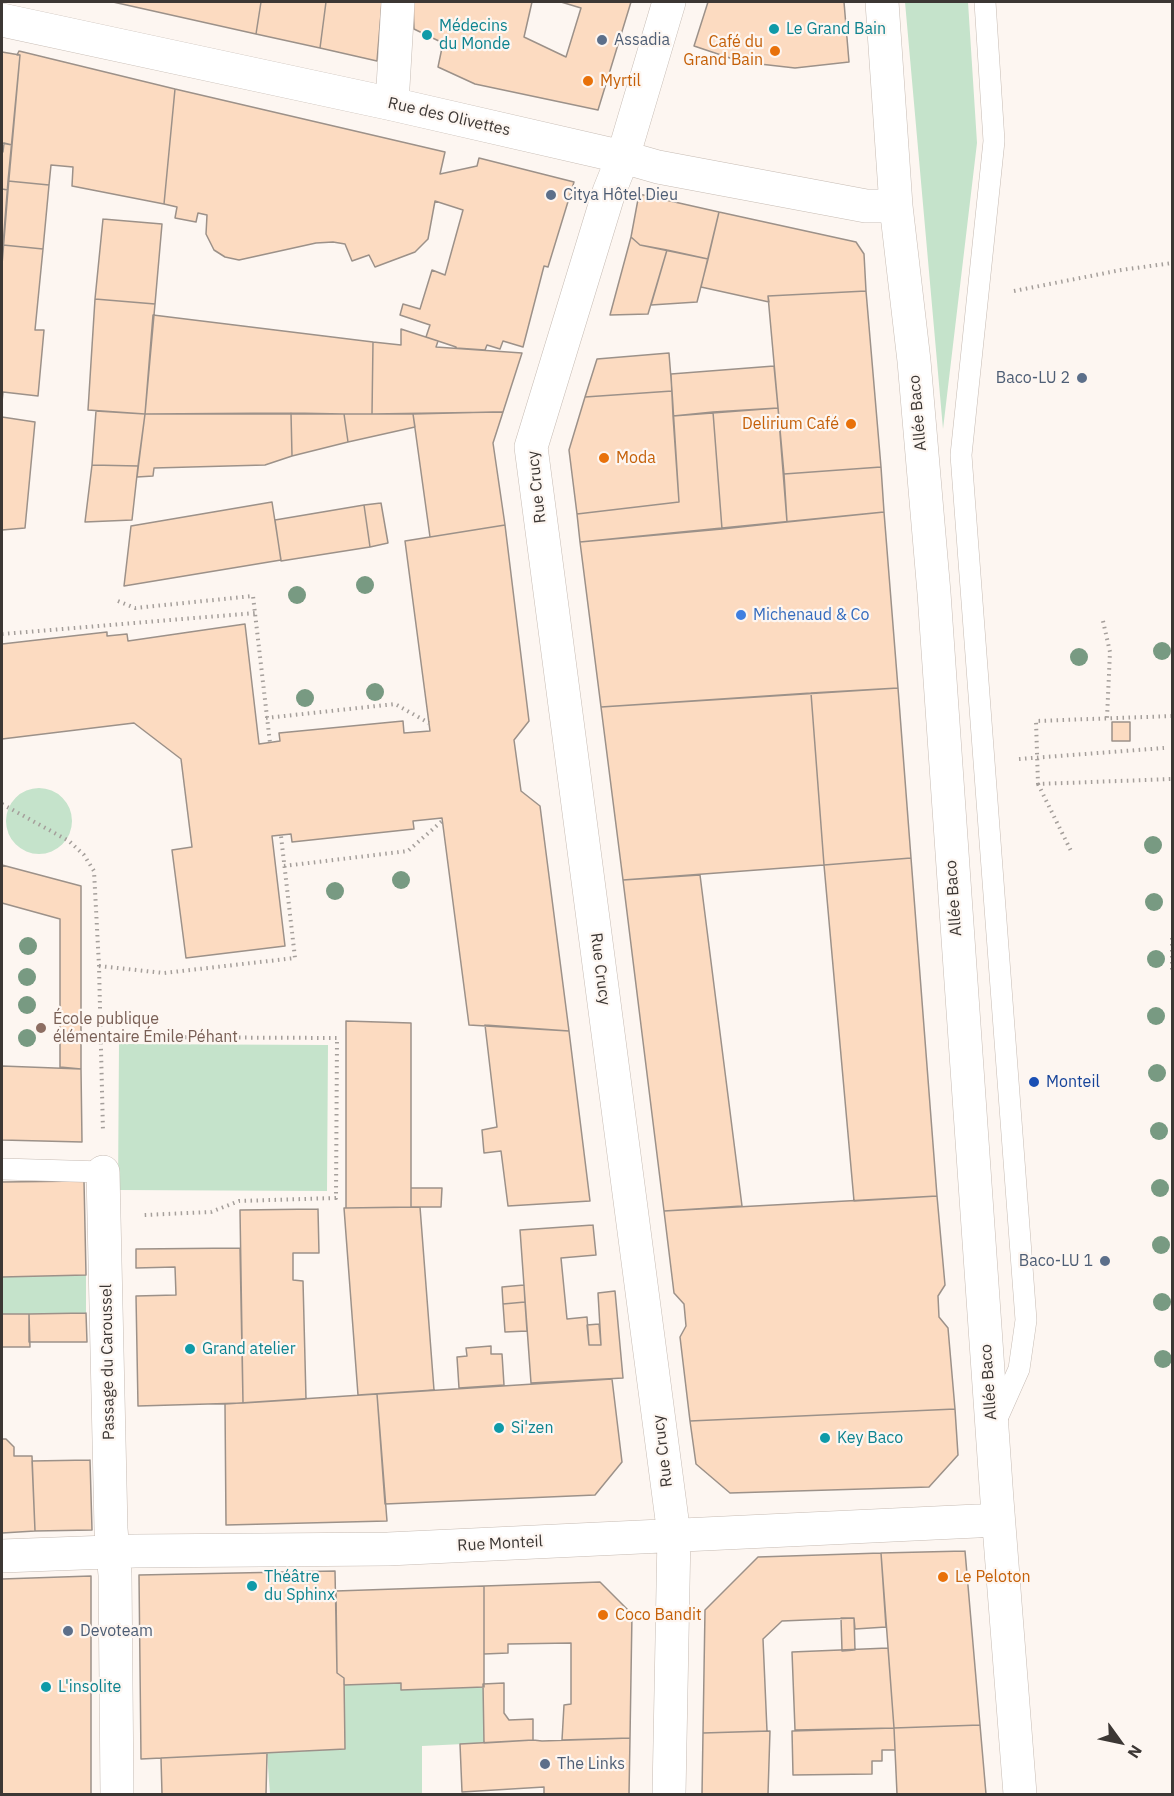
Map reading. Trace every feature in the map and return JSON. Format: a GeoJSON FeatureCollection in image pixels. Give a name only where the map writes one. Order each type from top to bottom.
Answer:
{"type":"FeatureCollection","features":[{"type":"Feature","properties":{"kind":"street"},"geometry":{"type":"LineString","coordinates":[[392,104],[398,2]]}},
{"type":"Feature","properties":{"kind":"street","name":"Rue Crucy"},"geometry":{"type":"LineString","coordinates":[[669,2],[623,157],[609,192],[531,447],[674,1535],[669,1794]]}},
{"type":"Feature","properties":{"kind":"street","name":"Allée Baco"},"geometry":{"type":"LineString","coordinates":[[882,2],[897,206],[914,361],[934,593],[998,1520],[1020,1794]]}},
{"type":"Feature","properties":{"kind":"street","name":"Rue des Olivettes"},"geometry":{"type":"LineString","coordinates":[[2,20],[392,104],[658,167],[866,206],[897,206]]}},
{"type":"Feature","properties":{"kind":"street","name":"Passage du Caroussel"},"geometry":{"type":"LineString","coordinates":[[104,1172],[111,1529],[114,1552],[117,1794]]}},
{"type":"Feature","properties":{"kind":"street","name":"Rue Monteil"},"geometry":{"type":"LineString","coordinates":[[2,1556],[114,1552],[388,1549],[998,1520]]}},
{"type":"Feature","properties":{"kind":"lane"},"geometry":{"type":"LineString","coordinates":[[985,2],[994,141],[961,455],[1026,1320],[1019,1369],[992,1429]]}},
{"type":"Feature","properties":{"kind":"lane"},"geometry":{"type":"LineString","coordinates":[[2,1169],[104,1172]]}},
{"type":"Feature","properties":{"kind":"path"},"geometry":{"type":"LineString","coordinates":[[1006,292],[1121,270],[1173,263]]}},
{"type":"Feature","properties":{"kind":"path"},"geometry":{"type":"LineString","coordinates":[[118,601],[135,608],[253,596],[270,743]]}},
{"type":"Feature","properties":{"kind":"path"},"geometry":{"type":"LineString","coordinates":[[2,634],[255,613]]}},
{"type":"Feature","properties":{"kind":"path"},"geometry":{"type":"LineString","coordinates":[[1103,621],[1110,652],[1107,718]]}},
{"type":"Feature","properties":{"kind":"path"},"geometry":{"type":"LineString","coordinates":[[266,718],[395,704],[429,723]]}},
{"type":"Feature","properties":{"kind":"path"},"geometry":{"type":"LineString","coordinates":[[1072,853],[1038,784],[1036,721],[1173,716]]}},
{"type":"Feature","properties":{"kind":"path"},"geometry":{"type":"LineString","coordinates":[[1038,759],[1164,747]]}},
{"type":"Feature","properties":{"kind":"path"},"geometry":{"type":"LineString","coordinates":[[1038,784],[1173,779]]}},
{"type":"Feature","properties":{"kind":"path"},"geometry":{"type":"LineString","coordinates":[[2,804],[69,841],[84,855],[94,871],[100,990],[104,1172]]}},
{"type":"Feature","properties":{"kind":"path"},"geometry":{"type":"LineString","coordinates":[[284,866],[408,851],[442,821]]}},
{"type":"Feature","properties":{"kind":"path"},"geometry":{"type":"LineString","coordinates":[[99,966],[164,973],[295,958],[281,836]]}},
{"type":"Feature","properties":{"kind":"path"},"geometry":{"type":"LineString","coordinates":[[1173,938],[1173,973]]}},
{"type":"Feature","properties":{"kind":"path"},"geometry":{"type":"LineString","coordinates":[[101,1037],[337,1038],[336,1198],[239,1201],[211,1212],[105,1216]]}},
{"type":"Feature","properties":{"kind":"green space"},"geometry":{"type":"Polygon","coordinates":[[[905,2],[968,2],[977,143],[943,429],[905,2]]]}},
{"type":"Feature","properties":{"kind":"green space"},"geometry":{"type":"Polygon","coordinates":[[[32,788],[46,788],[58,793],[67,802],[72,821],[70,834],[63,845],[46,854],[32,854],[20,849],[11,840],[6,828],[6,814],[11,802],[20,793],[32,788]]]}},
{"type":"Feature","properties":{"kind":"green space"},"geometry":{"type":"Polygon","coordinates":[[[119,1044],[328,1045],[327,1191],[118,1190],[119,1044]]]}},
{"type":"Feature","properties":{"kind":"green space"},"geometry":{"type":"Polygon","coordinates":[[[86,1275],[86,1313],[2,1315],[2,1277],[86,1275]]]}},
{"type":"Feature","properties":{"kind":"green space"},"geometry":{"type":"Polygon","coordinates":[[[401,1683],[402,1690],[484,1687],[484,1743],[422,1746],[422,1794],[270,1794],[267,1753],[345,1749],[344,1685],[401,1683]]]}},
{"type":"Feature","properties":{"kind":"building"},"geometry":{"type":"Polygon","coordinates":[[[113,2],[261,2],[256,34],[113,2]]]}},
{"type":"Feature","properties":{"kind":"building"},"geometry":{"type":"Polygon","coordinates":[[[261,2],[326,2],[320,48],[256,34],[261,2]]]}},
{"type":"Feature","properties":{"kind":"building"},"geometry":{"type":"Polygon","coordinates":[[[326,2],[382,2],[377,61],[320,48],[326,2]]]}},
{"type":"Feature","properties":{"kind":"building"},"geometry":{"type":"Polygon","coordinates":[[[413,2],[532,2],[524,37],[566,57],[581,8],[561,2],[631,2],[598,110],[475,84],[438,67],[443,43],[414,29],[413,2]]]}},
{"type":"Feature","properties":{"kind":"building","name":"Le Grand Bain"},"geometry":{"type":"Polygon","coordinates":[[[708,2],[844,2],[849,62],[795,68],[742,62],[694,46],[708,2]]]}},
{"type":"Feature","properties":{"kind":"building"},"geometry":{"type":"Polygon","coordinates":[[[19,51],[175,89],[164,204],[72,186],[73,167],[51,165],[49,185],[8,181],[19,51]]]}},
{"type":"Feature","properties":{"kind":"building"},"geometry":{"type":"Polygon","coordinates":[[[2,52],[20,55],[12,145],[2,143],[2,52]]]}},
{"type":"Feature","properties":{"kind":"building"},"geometry":{"type":"Polygon","coordinates":[[[175,89],[445,152],[440,174],[477,166],[479,158],[574,182],[548,267],[544,266],[523,347],[503,341],[500,349],[487,345],[485,350],[456,348],[426,337],[430,325],[400,315],[403,304],[420,309],[432,270],[445,275],[463,210],[435,201],[428,239],[415,252],[375,267],[369,255],[352,261],[345,244],[333,242],[316,243],[239,260],[225,257],[214,250],[206,234],[207,215],[198,213],[196,222],[175,218],[177,207],[164,204],[175,89]]]}},
{"type":"Feature","properties":{"kind":"building"},"geometry":{"type":"Polygon","coordinates":[[[4,143],[12,145],[8,190],[2,189],[4,143]]]}},
{"type":"Feature","properties":{"kind":"building"},"geometry":{"type":"Polygon","coordinates":[[[8,181],[49,185],[43,249],[3,245],[8,181]]]}},
{"type":"Feature","properties":{"kind":"building"},"geometry":{"type":"Polygon","coordinates":[[[2,189],[8,190],[2,265],[2,189]]]}},
{"type":"Feature","properties":{"kind":"building"},"geometry":{"type":"Polygon","coordinates":[[[639,194],[719,212],[708,259],[640,245],[631,237],[639,194]]]}},
{"type":"Feature","properties":{"kind":"building"},"geometry":{"type":"Polygon","coordinates":[[[719,212],[856,242],[864,254],[866,291],[768,296],[769,302],[701,287],[719,212]]]}},
{"type":"Feature","properties":{"kind":"building"},"geometry":{"type":"Polygon","coordinates":[[[103,219],[162,224],[155,304],[95,299],[103,219]]]}},
{"type":"Feature","properties":{"kind":"building"},"geometry":{"type":"Polygon","coordinates":[[[631,237],[640,245],[667,250],[648,314],[610,315],[631,237]]]}},
{"type":"Feature","properties":{"kind":"building"},"geometry":{"type":"Polygon","coordinates":[[[3,245],[43,249],[35,330],[44,330],[38,396],[3,392],[2,402],[2,265],[3,245]]]}},
{"type":"Feature","properties":{"kind":"building"},"geometry":{"type":"Polygon","coordinates":[[[667,250],[708,259],[697,302],[651,305],[667,250]]]}},
{"type":"Feature","properties":{"kind":"building"},"geometry":{"type":"Polygon","coordinates":[[[866,291],[881,467],[784,474],[768,296],[866,291]]]}},
{"type":"Feature","properties":{"kind":"building"},"geometry":{"type":"Polygon","coordinates":[[[95,299],[155,304],[145,414],[88,410],[95,299]]]}},
{"type":"Feature","properties":{"kind":"building"},"geometry":{"type":"Polygon","coordinates":[[[153,315],[373,342],[372,414],[145,414],[153,315]]]}},
{"type":"Feature","properties":{"kind":"building"},"geometry":{"type":"Polygon","coordinates":[[[401,329],[438,341],[436,347],[522,353],[503,412],[372,414],[373,342],[401,345],[401,329]]]}},
{"type":"Feature","properties":{"kind":"building"},"geometry":{"type":"Polygon","coordinates":[[[669,353],[672,391],[585,397],[597,359],[669,353]]]}},
{"type":"Feature","properties":{"kind":"building"},"geometry":{"type":"Polygon","coordinates":[[[774,366],[778,408],[673,416],[671,374],[774,366]]]}},
{"type":"Feature","properties":{"kind":"building"},"geometry":{"type":"Polygon","coordinates":[[[672,391],[679,502],[577,514],[569,450],[585,397],[672,391]]]}},
{"type":"Feature","properties":{"kind":"building"},"geometry":{"type":"Polygon","coordinates":[[[778,408],[787,522],[722,529],[713,412],[778,408]]]}},
{"type":"Feature","properties":{"kind":"building"},"geometry":{"type":"Polygon","coordinates":[[[96,411],[145,414],[138,466],[92,465],[96,411]]]}},
{"type":"Feature","properties":{"kind":"building"},"geometry":{"type":"Polygon","coordinates":[[[503,412],[493,443],[505,525],[430,537],[413,414],[503,412]]]}},
{"type":"Feature","properties":{"kind":"building"},"geometry":{"type":"Polygon","coordinates":[[[713,412],[722,529],[580,542],[577,514],[679,502],[673,416],[713,412]]]}},
{"type":"Feature","properties":{"kind":"building"},"geometry":{"type":"Polygon","coordinates":[[[291,413],[292,456],[265,465],[154,468],[153,476],[137,477],[145,414],[291,413]]]}},
{"type":"Feature","properties":{"kind":"building"},"geometry":{"type":"Polygon","coordinates":[[[291,413],[344,414],[348,442],[292,456],[291,413]]]}},
{"type":"Feature","properties":{"kind":"building"},"geometry":{"type":"Polygon","coordinates":[[[344,414],[413,414],[415,427],[348,442],[344,414]]]}},
{"type":"Feature","properties":{"kind":"building"},"geometry":{"type":"Polygon","coordinates":[[[2,417],[35,422],[25,528],[2,530],[2,417]]]}},
{"type":"Feature","properties":{"kind":"building"},"geometry":{"type":"Polygon","coordinates":[[[92,465],[138,466],[132,520],[85,522],[92,465]]]}},
{"type":"Feature","properties":{"kind":"building"},"geometry":{"type":"Polygon","coordinates":[[[881,467],[884,512],[787,522],[784,474],[881,467]]]}},
{"type":"Feature","properties":{"kind":"building"},"geometry":{"type":"Polygon","coordinates":[[[272,502],[281,560],[124,586],[131,526],[272,502]]]}},
{"type":"Feature","properties":{"kind":"building"},"geometry":{"type":"Polygon","coordinates":[[[381,503],[388,543],[370,547],[364,505],[381,503]]]}},
{"type":"Feature","properties":{"kind":"building"},"geometry":{"type":"Polygon","coordinates":[[[364,505],[370,547],[281,561],[275,520],[364,505]]]}},
{"type":"Feature","properties":{"kind":"building","name":"Michenaud & Co"},"geometry":{"type":"Polygon","coordinates":[[[884,512],[898,688],[601,707],[580,542],[884,512]]]}},
{"type":"Feature","properties":{"kind":"building"},"geometry":{"type":"Polygon","coordinates":[[[505,525],[529,721],[514,740],[521,791],[540,806],[569,1031],[469,1025],[442,818],[413,821],[414,829],[292,842],[291,834],[272,836],[285,946],[186,958],[172,850],[192,847],[181,759],[134,723],[2,739],[2,644],[107,632],[107,636],[127,634],[128,641],[245,624],[259,744],[280,741],[279,733],[403,721],[404,733],[430,731],[405,541],[505,525]]]}},
{"type":"Feature","properties":{"kind":"building"},"geometry":{"type":"Polygon","coordinates":[[[898,688],[911,858],[824,865],[811,693],[898,688]]]}},
{"type":"Feature","properties":{"kind":"building"},"geometry":{"type":"Polygon","coordinates":[[[811,693],[824,865],[623,880],[601,707],[811,693]]]}},
{"type":"Feature","properties":{"kind":"building"},"geometry":{"type":"Polygon","coordinates":[[[1112,722],[1130,722],[1130,741],[1112,741],[1112,722]]]}},
{"type":"Feature","properties":{"kind":"building"},"geometry":{"type":"Polygon","coordinates":[[[911,858],[937,1196],[854,1201],[824,865],[911,858]]]}},
{"type":"Feature","properties":{"kind":"building"},"geometry":{"type":"Polygon","coordinates":[[[2,865],[81,886],[81,1069],[60,1067],[60,919],[2,903],[2,865]]]}},
{"type":"Feature","properties":{"kind":"building"},"geometry":{"type":"Polygon","coordinates":[[[700,875],[742,1206],[664,1211],[623,880],[700,875]]]}},
{"type":"Feature","properties":{"kind":"building"},"geometry":{"type":"Polygon","coordinates":[[[346,1021],[411,1023],[411,1207],[346,1208],[346,1021]]]}},
{"type":"Feature","properties":{"kind":"building"},"geometry":{"type":"Polygon","coordinates":[[[485,1025],[569,1031],[590,1201],[508,1206],[501,1151],[484,1153],[482,1130],[497,1127],[485,1025]]]}},
{"type":"Feature","properties":{"kind":"building"},"geometry":{"type":"Polygon","coordinates":[[[2,1066],[81,1069],[82,1142],[2,1140],[2,1066]]]}},
{"type":"Feature","properties":{"kind":"building"},"geometry":{"type":"Polygon","coordinates":[[[84,1181],[86,1275],[2,1277],[2,1182],[84,1181]]]}},
{"type":"Feature","properties":{"kind":"building"},"geometry":{"type":"Polygon","coordinates":[[[411,1188],[442,1188],[441,1207],[411,1207],[411,1188]]]}},
{"type":"Feature","properties":{"kind":"building"},"geometry":{"type":"Polygon","coordinates":[[[937,1196],[945,1285],[938,1296],[939,1317],[948,1328],[955,1409],[690,1421],[680,1337],[686,1326],[684,1304],[674,1293],[664,1211],[937,1196]]]}},
{"type":"Feature","properties":{"kind":"building"},"geometry":{"type":"Polygon","coordinates":[[[420,1207],[434,1390],[358,1395],[344,1208],[420,1207]]]}},
{"type":"Feature","properties":{"kind":"building"},"geometry":{"type":"Polygon","coordinates":[[[318,1209],[319,1253],[293,1253],[293,1280],[303,1281],[306,1399],[243,1403],[240,1210],[318,1209]]]}},
{"type":"Feature","properties":{"kind":"building"},"geometry":{"type":"Polygon","coordinates":[[[593,1225],[596,1255],[561,1258],[567,1319],[587,1317],[589,1345],[601,1345],[598,1293],[615,1291],[623,1378],[531,1383],[520,1230],[593,1225]]]}},
{"type":"Feature","properties":{"kind":"building","name":"Grand atelier"},"geometry":{"type":"Polygon","coordinates":[[[240,1248],[243,1403],[138,1406],[136,1296],[176,1295],[175,1267],[136,1268],[136,1249],[240,1248]]]}},
{"type":"Feature","properties":{"kind":"building"},"geometry":{"type":"Polygon","coordinates":[[[524,1285],[525,1302],[503,1304],[502,1287],[524,1285]]]}},
{"type":"Feature","properties":{"kind":"building"},"geometry":{"type":"Polygon","coordinates":[[[525,1302],[527,1331],[505,1332],[503,1304],[525,1302]]]}},
{"type":"Feature","properties":{"kind":"building"},"geometry":{"type":"Polygon","coordinates":[[[86,1313],[87,1342],[29,1342],[29,1314],[86,1313]]]}},
{"type":"Feature","properties":{"kind":"building"},"geometry":{"type":"Polygon","coordinates":[[[2,1314],[29,1314],[30,1347],[2,1347],[2,1314]]]}},
{"type":"Feature","properties":{"kind":"building"},"geometry":{"type":"Polygon","coordinates":[[[599,1324],[601,1345],[589,1345],[587,1325],[599,1324]]]}},
{"type":"Feature","properties":{"kind":"building"},"geometry":{"type":"Polygon","coordinates":[[[491,1346],[491,1354],[502,1354],[504,1385],[459,1388],[457,1357],[467,1356],[466,1348],[491,1346]]]}},
{"type":"Feature","properties":{"kind":"building","name":"Si'zen"},"geometry":{"type":"Polygon","coordinates":[[[612,1379],[622,1462],[595,1495],[385,1504],[377,1394],[612,1379]]]}},
{"type":"Feature","properties":{"kind":"building"},"geometry":{"type":"Polygon","coordinates":[[[377,1394],[387,1521],[226,1525],[225,1404],[377,1394]]]}},
{"type":"Feature","properties":{"kind":"building","name":"Key Baco"},"geometry":{"type":"Polygon","coordinates":[[[955,1409],[958,1455],[929,1487],[730,1493],[696,1464],[690,1421],[955,1409]]]}},
{"type":"Feature","properties":{"kind":"building"},"geometry":{"type":"Polygon","coordinates":[[[2,1439],[6,1439],[14,1447],[14,1456],[32,1456],[35,1531],[2,1533],[2,1439]]]}},
{"type":"Feature","properties":{"kind":"building"},"geometry":{"type":"Polygon","coordinates":[[[90,1460],[92,1530],[35,1531],[32,1461],[90,1460]]]}},
{"type":"Feature","properties":{"kind":"building"},"geometry":{"type":"Polygon","coordinates":[[[965,1551],[980,1725],[894,1728],[881,1553],[965,1551]]]}},
{"type":"Feature","properties":{"kind":"building"},"geometry":{"type":"Polygon","coordinates":[[[881,1553],[886,1627],[855,1629],[854,1618],[782,1621],[763,1639],[767,1731],[703,1733],[705,1610],[758,1557],[881,1553]]]}},
{"type":"Feature","properties":{"kind":"building"},"geometry":{"type":"Polygon","coordinates":[[[335,1571],[337,1673],[344,1678],[345,1749],[141,1759],[139,1575],[335,1571]]]}},
{"type":"Feature","properties":{"kind":"building","name":"L'insolite"},"geometry":{"type":"Polygon","coordinates":[[[91,1576],[91,1794],[2,1794],[2,1579],[91,1576]]]}},
{"type":"Feature","properties":{"kind":"building"},"geometry":{"type":"Polygon","coordinates":[[[600,1582],[632,1614],[630,1738],[562,1740],[564,1705],[571,1704],[571,1643],[508,1644],[508,1653],[484,1654],[484,1586],[600,1582]]]}},
{"type":"Feature","properties":{"kind":"building"},"geometry":{"type":"Polygon","coordinates":[[[484,1586],[484,1687],[401,1690],[401,1683],[344,1685],[344,1678],[337,1673],[336,1591],[484,1586]]]}},
{"type":"Feature","properties":{"kind":"building"},"geometry":{"type":"Polygon","coordinates":[[[841,1618],[854,1618],[855,1650],[842,1651],[841,1618]]]}},
{"type":"Feature","properties":{"kind":"building"},"geometry":{"type":"Polygon","coordinates":[[[888,1648],[894,1728],[795,1730],[792,1652],[888,1648]]]}},
{"type":"Feature","properties":{"kind":"building"},"geometry":{"type":"Polygon","coordinates":[[[504,1683],[504,1713],[509,1720],[533,1719],[533,1740],[484,1743],[483,1684],[504,1683]]]}},
{"type":"Feature","properties":{"kind":"building"},"geometry":{"type":"Polygon","coordinates":[[[980,1725],[986,1794],[897,1794],[894,1728],[980,1725]]]}},
{"type":"Feature","properties":{"kind":"building"},"geometry":{"type":"Polygon","coordinates":[[[894,1728],[895,1750],[882,1750],[882,1761],[872,1761],[872,1774],[793,1775],[792,1731],[894,1728]]]}},
{"type":"Feature","properties":{"kind":"building"},"geometry":{"type":"Polygon","coordinates":[[[770,1731],[768,1794],[702,1794],[703,1733],[770,1731]]]}},
{"type":"Feature","properties":{"kind":"building","name":"The Links"},"geometry":{"type":"Polygon","coordinates":[[[630,1738],[629,1794],[544,1794],[544,1787],[462,1792],[460,1744],[630,1738]]]}},
{"type":"Feature","properties":{"kind":"building"},"geometry":{"type":"Polygon","coordinates":[[[267,1753],[266,1794],[162,1794],[161,1758],[267,1753]]]}},
{"type":"Feature","properties":{"kind":"place","name":"Le Grand Bain"},"geometry":{"type":"Point","coordinates":[774,29]}},
{"type":"Feature","properties":{"kind":"place","name":"Médecins du Monde"},"geometry":{"type":"Point","coordinates":[427,35]}},
{"type":"Feature","properties":{"kind":"place","name":"Assadia"},"geometry":{"type":"Point","coordinates":[602,40]}},
{"type":"Feature","properties":{"kind":"place","name":"Café du Grand Bain"},"geometry":{"type":"Point","coordinates":[775,51]}},
{"type":"Feature","properties":{"kind":"place","name":"Myrtil"},"geometry":{"type":"Point","coordinates":[588,81]}},
{"type":"Feature","properties":{"kind":"place","name":"Citya Hôtel Dieu"},"geometry":{"type":"Point","coordinates":[551,195]}},
{"type":"Feature","properties":{"kind":"place","name":"Baco-LU 2"},"geometry":{"type":"Point","coordinates":[1082,378]}},
{"type":"Feature","properties":{"kind":"place","name":"Delirium Café"},"geometry":{"type":"Point","coordinates":[851,424]}},
{"type":"Feature","properties":{"kind":"place","name":"Moda"},"geometry":{"type":"Point","coordinates":[604,458]}},
{"type":"Feature","properties":{"kind":"place","name":"Michenaud & Co"},"geometry":{"type":"Point","coordinates":[741,615]}},
{"type":"Feature","properties":{"kind":"place","name":"École publique élémentaire Émile Péhant"},"geometry":{"type":"Point","coordinates":[41,1028]}},
{"type":"Feature","properties":{"kind":"place","name":"Monteil"},"geometry":{"type":"Point","coordinates":[1034,1082]}},
{"type":"Feature","properties":{"kind":"place","name":"Baco-LU 1"},"geometry":{"type":"Point","coordinates":[1105,1261]}},
{"type":"Feature","properties":{"kind":"place","name":"Grand atelier"},"geometry":{"type":"Point","coordinates":[190,1349]}},
{"type":"Feature","properties":{"kind":"place","name":"Si'zen"},"geometry":{"type":"Point","coordinates":[499,1428]}},
{"type":"Feature","properties":{"kind":"place","name":"Key Baco"},"geometry":{"type":"Point","coordinates":[825,1438]}},
{"type":"Feature","properties":{"kind":"place","name":"Le Peloton"},"geometry":{"type":"Point","coordinates":[943,1577]}},
{"type":"Feature","properties":{"kind":"place","name":"Théâtre du Sphinx"},"geometry":{"type":"Point","coordinates":[252,1586]}},
{"type":"Feature","properties":{"kind":"place","name":"Coco Bandit"},"geometry":{"type":"Point","coordinates":[603,1615]}},
{"type":"Feature","properties":{"kind":"place","name":"Devoteam"},"geometry":{"type":"Point","coordinates":[68,1631]}},
{"type":"Feature","properties":{"kind":"place","name":"L'insolite"},"geometry":{"type":"Point","coordinates":[46,1687]}},
{"type":"Feature","properties":{"kind":"place","name":"The Links"},"geometry":{"type":"Point","coordinates":[545,1764]}}]}
